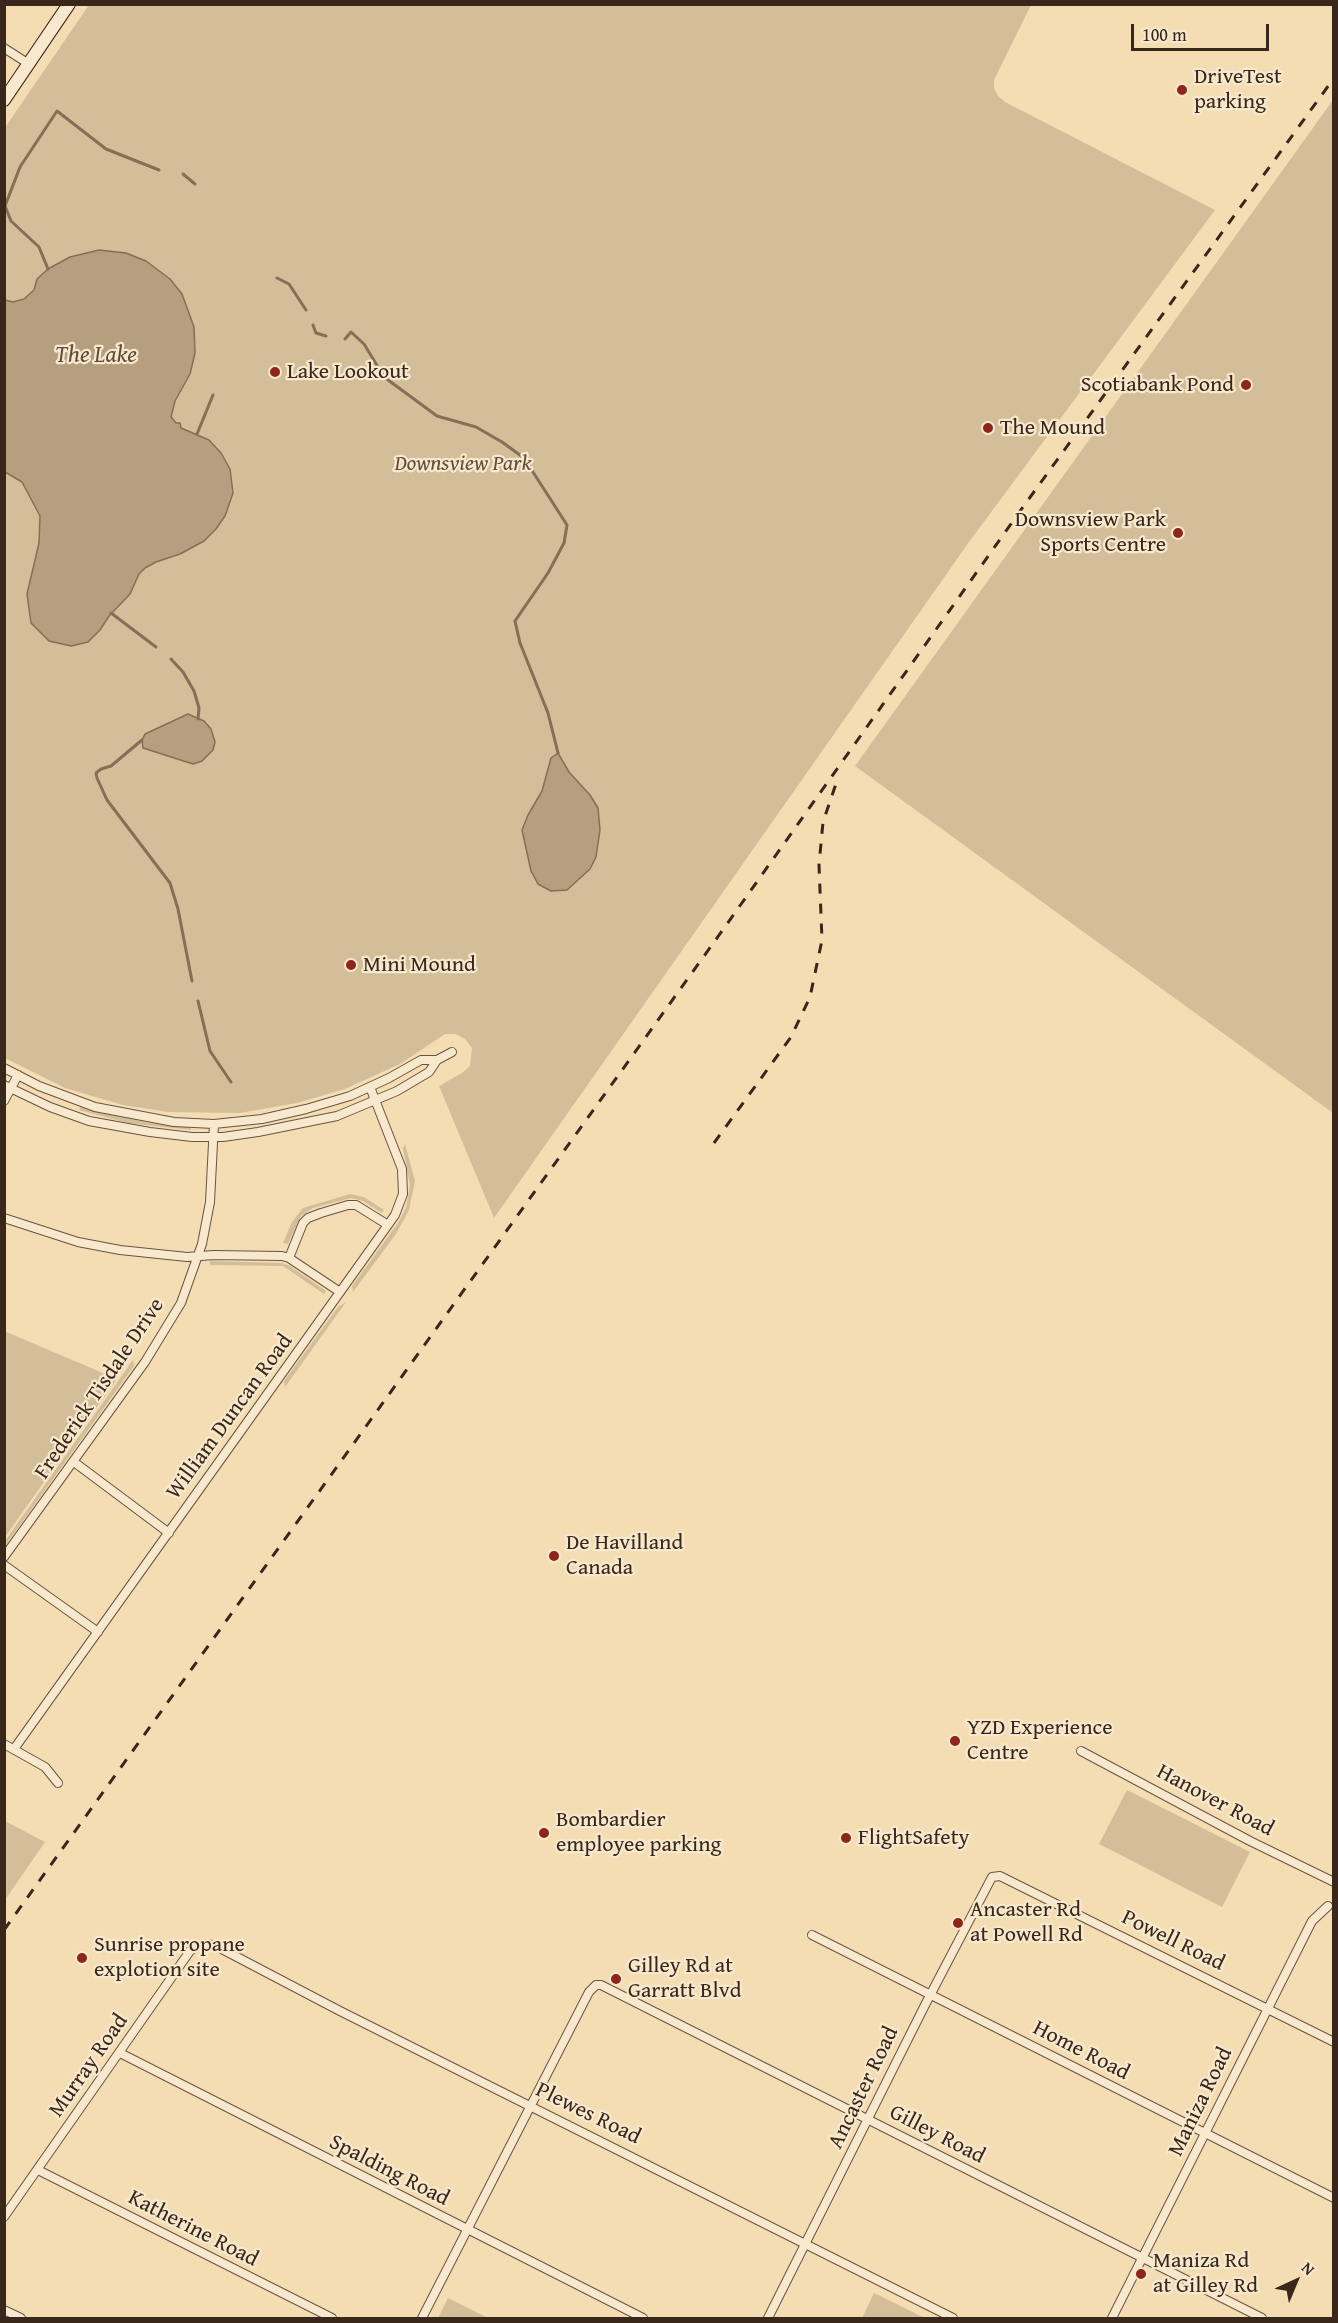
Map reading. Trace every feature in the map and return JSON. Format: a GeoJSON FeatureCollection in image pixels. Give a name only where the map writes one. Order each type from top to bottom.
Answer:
{"type":"FeatureCollection","features":[{"type":"Feature","properties":{"kind":"main road"},"geometry":{"type":"LineString","coordinates":[[4,100],[69,4]]}},
{"type":"Feature","properties":{"kind":"street"},"geometry":{"type":"LineString","coordinates":[[4,48],[29,64]]}},
{"type":"Feature","properties":{"kind":"street"},"geometry":{"type":"LineString","coordinates":[[4,1068],[60,1094],[95,1107],[165,1120],[214,1124],[262,1119],[306,1109],[370,1087],[421,1060],[437,1060],[452,1052]]}},
{"type":"Feature","properties":{"kind":"street"},"geometry":{"type":"LineString","coordinates":[[7,1087],[50,1107],[89,1121],[150,1132],[214,1137],[258,1132],[337,1116],[376,1100],[429,1072],[437,1060]]}},
{"type":"Feature","properties":{"kind":"street"},"geometry":{"type":"LineString","coordinates":[[4,1101],[7,1087],[18,1075]]}},
{"type":"Feature","properties":{"kind":"street","name":"William Duncan Road"},"geometry":{"type":"LineString","coordinates":[[14,1749],[399,1207],[404,1182],[402,1168],[370,1087]]}},
{"type":"Feature","properties":{"kind":"street","name":"Frederick Tisdale Drive"},"geometry":{"type":"LineString","coordinates":[[4,1557],[164,1334],[186,1293],[198,1257],[210,1202],[214,1124]]}},
{"type":"Feature","properties":{"kind":"street"},"geometry":{"type":"LineString","coordinates":[[289,1258],[303,1223],[308,1218],[321,1213],[356,1205],[388,1225]]}},
{"type":"Feature","properties":{"kind":"street"},"geometry":{"type":"LineString","coordinates":[[4,1218],[78,1242],[154,1254],[198,1257],[253,1255],[289,1258],[340,1292]]}},
{"type":"Feature","properties":{"kind":"street"},"geometry":{"type":"LineString","coordinates":[[74,1462],[169,1533]]}},
{"type":"Feature","properties":{"kind":"street"},"geometry":{"type":"LineString","coordinates":[[4,1565],[98,1632]]}},
{"type":"Feature","properties":{"kind":"street"},"geometry":{"type":"LineString","coordinates":[[4,1744],[45,1767],[58,1782]]}},
{"type":"Feature","properties":{"kind":"street","name":"Hanover Road"},"geometry":{"type":"LineString","coordinates":[[1081,1751],[1250,1841],[1334,1882]]}},
{"type":"Feature","properties":{"kind":"street","name":"Ancaster Road"},"geometry":{"type":"LineString","coordinates":[[768,2319],[930,1995],[988,1883],[996,1876]]}},
{"type":"Feature","properties":{"kind":"street","name":"Powell Road"},"geometry":{"type":"LineString","coordinates":[[996,1876],[1334,2042]]}},
{"type":"Feature","properties":{"kind":"street","name":"Maniza Road"},"geometry":{"type":"LineString","coordinates":[[1112,2319],[1312,1921],[1328,1906]]}},
{"type":"Feature","properties":{"kind":"street","name":"Home Road"},"geometry":{"type":"LineString","coordinates":[[812,1935],[1334,2199]]}},
{"type":"Feature","properties":{"kind":"street","name":"Murray Road"},"geometry":{"type":"LineString","coordinates":[[4,2217],[192,1948],[207,1944]]}},
{"type":"Feature","properties":{"kind":"street","name":"Plewes Road"},"geometry":{"type":"LineString","coordinates":[[207,1944],[216,1946],[340,2012],[953,2319]]}},
{"type":"Feature","properties":{"kind":"street","name":"Gilley Road"},"geometry":{"type":"LineString","coordinates":[[530,2106],[589,1992],[596,1985],[602,1985],[1262,2319]]}},
{"type":"Feature","properties":{"kind":"street","name":"Spalding Road"},"geometry":{"type":"LineString","coordinates":[[120,2053],[643,2319]]}},
{"type":"Feature","properties":{"kind":"street"},"geometry":{"type":"LineString","coordinates":[[422,2319],[530,2106]]}},
{"type":"Feature","properties":{"kind":"street","name":"Katherine Road"},"geometry":{"type":"LineString","coordinates":[[38,2170],[332,2319]]}},
{"type":"Feature","properties":{"kind":"street"},"geometry":{"type":"LineString","coordinates":[[4,2310],[21,2319]]}},
{"type":"Feature","properties":{"kind":"green space","name":"Downsview Park"},"geometry":{"type":"Polygon","coordinates":[[[89,5],[1031,5],[994,80],[994,88],[998,96],[1005,102],[1215,210],[969,542],[494,1218],[439,1086],[470,1066],[472,1048],[465,1039],[456,1034],[445,1034],[400,1064],[345,1089],[297,1103],[240,1113],[168,1112],[123,1105],[65,1088],[5,1058],[4,129],[89,5]]]}},
{"type":"Feature","properties":{"kind":"green space","name":"Downsview Park Sports Centre"},"geometry":{"type":"Polygon","coordinates":[[[1333,100],[1333,1113],[855,766],[1333,100]]]}},
{"type":"Feature","properties":{"kind":"green space"},"geometry":{"type":"Polygon","coordinates":[[[80,1107],[149,1123],[191,1127],[191,1130],[128,1123],[79,1110],[80,1107]]]}},
{"type":"Feature","properties":{"kind":"green space"},"geometry":{"type":"Polygon","coordinates":[[[405,1144],[415,1181],[409,1210],[396,1234],[353,1292],[352,1286],[398,1223],[406,1208],[410,1185],[403,1149],[405,1144]]]}},
{"type":"Feature","properties":{"kind":"green space"},"geometry":{"type":"Polygon","coordinates":[[[350,1194],[364,1197],[384,1210],[382,1213],[363,1201],[351,1198],[313,1208],[301,1216],[288,1244],[283,1243],[292,1222],[303,1208],[350,1194]]]}},
{"type":"Feature","properties":{"kind":"green space"},"geometry":{"type":"Polygon","coordinates":[[[210,1261],[282,1263],[326,1291],[324,1294],[283,1266],[210,1265],[210,1261]]]}},
{"type":"Feature","properties":{"kind":"green space"},"geometry":{"type":"Polygon","coordinates":[[[346,1302],[285,1387],[284,1381],[338,1307],[346,1302]]]}},
{"type":"Feature","properties":{"kind":"green space"},"geometry":{"type":"Polygon","coordinates":[[[4,1331],[117,1379],[5,1537],[4,1537],[4,1331]]]}},
{"type":"Feature","properties":{"kind":"green space"},"geometry":{"type":"Polygon","coordinates":[[[133,1360],[134,1366],[5,1546],[5,1541],[133,1360]]]}},
{"type":"Feature","properties":{"kind":"green space"},"geometry":{"type":"Polygon","coordinates":[[[1127,1790],[1250,1852],[1222,1907],[1099,1844],[1127,1790]]]}},
{"type":"Feature","properties":{"kind":"green space"},"geometry":{"type":"Polygon","coordinates":[[[5,1821],[45,1842],[5,1900],[5,1821]]]}},
{"type":"Feature","properties":{"kind":"green space"},"geometry":{"type":"Polygon","coordinates":[[[874,2293],[925,2318],[862,2318],[874,2293]]]}},
{"type":"Feature","properties":{"kind":"green space"},"geometry":{"type":"Polygon","coordinates":[[[448,2298],[488,2318],[438,2318],[448,2298]]]}},
{"type":"Feature","properties":{"kind":"water","name":"The Lake"},"geometry":{"type":"Polygon","coordinates":[[[99,250],[126,253],[146,261],[170,279],[182,294],[194,327],[195,353],[190,374],[175,401],[171,417],[176,423],[180,423],[181,428],[209,440],[221,453],[230,469],[233,493],[225,516],[204,541],[180,554],[145,568],[139,574],[130,594],[109,616],[100,630],[88,642],[71,646],[49,641],[31,623],[27,594],[39,543],[40,516],[22,482],[5,472],[5,300],[13,302],[24,299],[34,290],[37,279],[48,269],[70,257],[99,250]]]}},
{"type":"Feature","properties":{"kind":"water"},"geometry":{"type":"Polygon","coordinates":[[[188,714],[204,721],[211,729],[215,742],[213,750],[202,761],[193,764],[143,748],[142,740],[145,734],[188,714]]]}},
{"type":"Feature","properties":{"kind":"water"},"geometry":{"type":"Polygon","coordinates":[[[558,753],[569,772],[590,795],[598,808],[600,830],[596,857],[590,869],[567,890],[551,891],[538,884],[531,871],[522,830],[542,791],[551,758],[558,753]]]}},
{"type":"Feature","properties":{"kind":"waterway"},"geometry":{"type":"LineString","coordinates":[[48,269],[39,247],[11,221],[5,206],[20,167],[57,111],[106,149],[159,170]]}},
{"type":"Feature","properties":{"kind":"waterway"},"geometry":{"type":"LineString","coordinates":[[183,174],[195,184]]}},
{"type":"Feature","properties":{"kind":"waterway"},"geometry":{"type":"LineString","coordinates":[[277,278],[289,284],[306,310]]}},
{"type":"Feature","properties":{"kind":"waterway"},"geometry":{"type":"LineString","coordinates":[[313,325],[316,333],[326,336]]}},
{"type":"Feature","properties":{"kind":"waterway"},"geometry":{"type":"LineString","coordinates":[[345,339],[351,332],[364,344],[384,377],[437,416],[476,427],[524,458],[567,525],[564,543],[548,573],[515,621],[520,643],[548,713],[558,753]]}},
{"type":"Feature","properties":{"kind":"waterway"},"geometry":{"type":"LineString","coordinates":[[197,434],[213,395]]}},
{"type":"Feature","properties":{"kind":"waterway"},"geometry":{"type":"LineString","coordinates":[[111,613],[156,647]]}},
{"type":"Feature","properties":{"kind":"waterway"},"geometry":{"type":"LineString","coordinates":[[171,659],[183,672],[194,691],[199,708],[198,719]]}},
{"type":"Feature","properties":{"kind":"waterway"},"geometry":{"type":"LineString","coordinates":[[142,740],[111,766],[96,773],[97,778],[107,800],[170,883],[178,909],[192,981]]}},
{"type":"Feature","properties":{"kind":"waterway"},"geometry":{"type":"LineString","coordinates":[[198,1001],[210,1051],[231,1082]]}},
{"type":"Feature","properties":{"kind":"railway"},"geometry":{"type":"LineString","coordinates":[[4,1930],[722,931],[1023,507],[1334,78]]}},
{"type":"Feature","properties":{"kind":"railway"},"geometry":{"type":"LineString","coordinates":[[714,1143],[791,1037],[810,997],[822,940],[819,865],[823,822],[838,778]]}},
{"type":"Feature","properties":{"kind":"place","name":"DriveTest parking"},"geometry":{"type":"Point","coordinates":[1182,90]}},
{"type":"Feature","properties":{"kind":"place","name":"Lake Lookout"},"geometry":{"type":"Point","coordinates":[275,372]}},
{"type":"Feature","properties":{"kind":"place","name":"Scotiabank Pond"},"geometry":{"type":"Point","coordinates":[1246,385]}},
{"type":"Feature","properties":{"kind":"place","name":"The Mound"},"geometry":{"type":"Point","coordinates":[988,428]}},
{"type":"Feature","properties":{"kind":"place","name":"Downsview Park Sports Centre"},"geometry":{"type":"Point","coordinates":[1178,533]}},
{"type":"Feature","properties":{"kind":"place","name":"Mini Mound"},"geometry":{"type":"Point","coordinates":[351,965]}},
{"type":"Feature","properties":{"kind":"place","name":"De Havilland Canada"},"geometry":{"type":"Point","coordinates":[554,1556]}},
{"type":"Feature","properties":{"kind":"place","name":"YZD Experience Centre"},"geometry":{"type":"Point","coordinates":[955,1741]}},
{"type":"Feature","properties":{"kind":"place","name":"Bombardier employee parking"},"geometry":{"type":"Point","coordinates":[544,1833]}},
{"type":"Feature","properties":{"kind":"place","name":"FlightSafety"},"geometry":{"type":"Point","coordinates":[846,1838]}},
{"type":"Feature","properties":{"kind":"place","name":"Ancaster Rd at Powell Rd"},"geometry":{"type":"Point","coordinates":[958,1923]}},
{"type":"Feature","properties":{"kind":"place","name":"Sunrise propane explotion site"},"geometry":{"type":"Point","coordinates":[82,1958]}},
{"type":"Feature","properties":{"kind":"place","name":"Gilley Rd at Garratt Blvd"},"geometry":{"type":"Point","coordinates":[616,1979]}},
{"type":"Feature","properties":{"kind":"place","name":"Maniza Rd at Gilley Rd"},"geometry":{"type":"Point","coordinates":[1141,2274]}}]}
